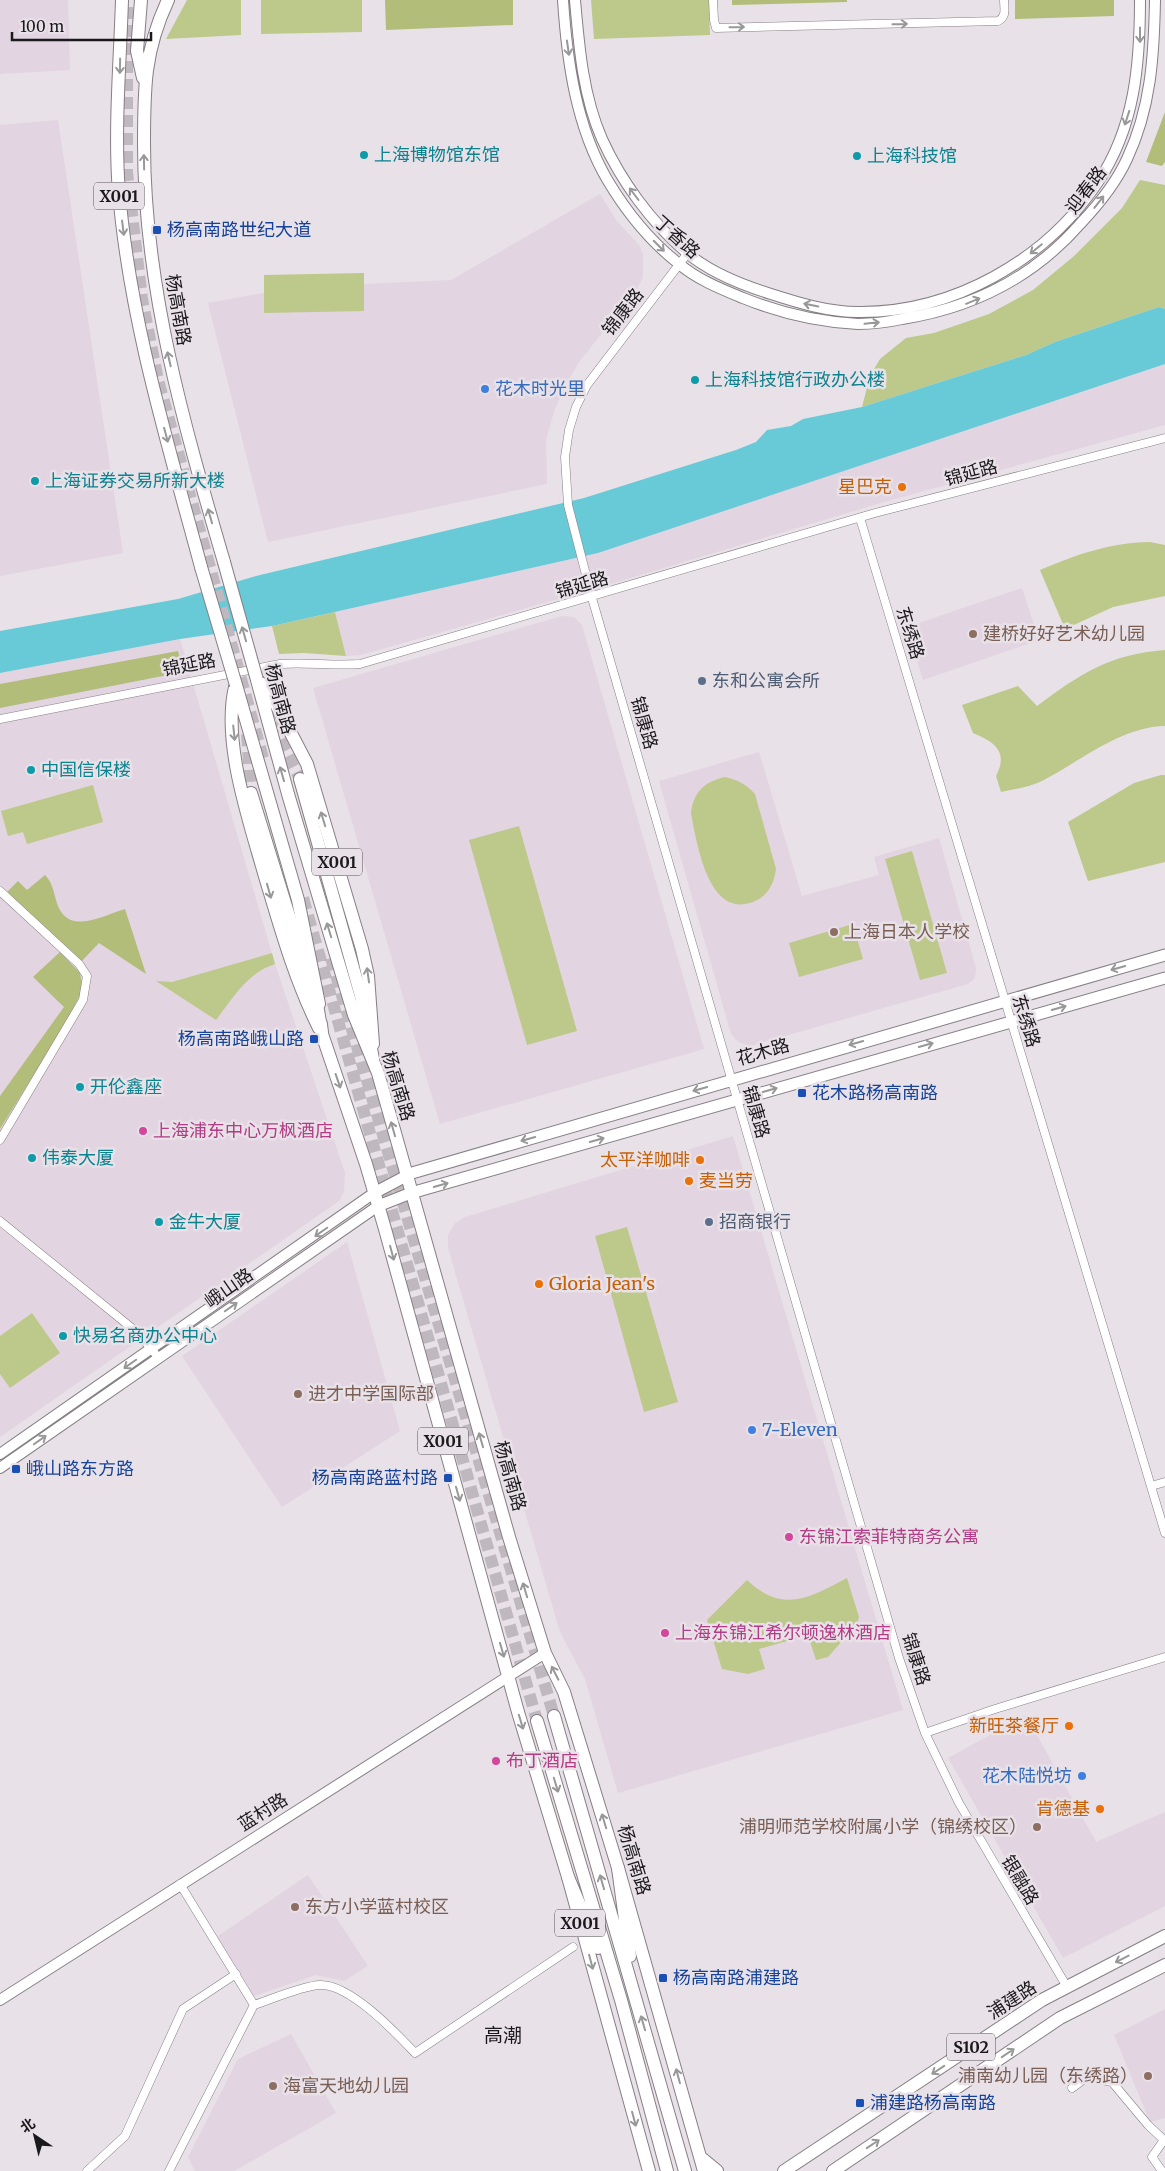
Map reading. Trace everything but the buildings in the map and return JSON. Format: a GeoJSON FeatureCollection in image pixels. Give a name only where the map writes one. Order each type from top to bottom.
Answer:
{"type":"FeatureCollection","features":[{"type":"Feature","properties":{"kind":"main road","name":"X001"},"geometry":{"type":"LineString","coordinates":[[122,0],[118,181],[131,287],[154,393],[201,567],[298,900],[318,988],[322,1034]]}},
{"type":"Feature","properties":{"kind":"main road"},"geometry":{"type":"LineString","coordinates":[[141,0],[137,51],[144,83]]}},
{"type":"Feature","properties":{"kind":"main road","name":"杨高南路"},"geometry":{"type":"LineString","coordinates":[[168,0],[150,44],[144,83],[144,169],[155,287],[183,422],[288,794],[354,1014],[373,1058],[509,1537],[545,1653],[564,1692],[618,1868],[704,2171]]}},
{"type":"Feature","properties":{"kind":"main road","name":"X001"},"geometry":{"type":"LineString","coordinates":[[257,680],[270,691],[307,764],[362,949],[368,976],[373,1024],[373,1058]]}},
{"type":"Feature","properties":{"kind":"main road","name":"X001"},"geometry":{"type":"LineString","coordinates":[[236,685],[231,705],[238,784],[291,966],[322,1034],[378,1206],[509,1675],[568,1878],[648,2171]]}},
{"type":"Feature","properties":{"kind":"main road"},"geometry":{"type":"LineString","coordinates":[[300,779],[361,996],[373,1058]]}},
{"type":"Feature","properties":{"kind":"main road"},"geometry":{"type":"LineString","coordinates":[[252,794],[318,1010],[322,1034]]}},
{"type":"Feature","properties":{"kind":"main road","name":"花木路"},"geometry":{"type":"LineString","coordinates":[[374,1193],[406,1176],[1004,1000],[1165,955]]}},
{"type":"Feature","properties":{"kind":"main road"},"geometry":{"type":"LineString","coordinates":[[378,1206],[411,1193],[1165,978]]}},
{"type":"Feature","properties":{"kind":"main road","name":"杨高南路"},"geometry":{"type":"LineString","coordinates":[[554,1716],[685,2171]]}},
{"type":"Feature","properties":{"kind":"main road","name":"X001"},"geometry":{"type":"LineString","coordinates":[[537,1721],[621,2000],[668,2171]]}},
{"type":"Feature","properties":{"kind":"main road"},"geometry":{"type":"LineString","coordinates":[[618,1868],[635,1996]]}},
{"type":"Feature","properties":{"kind":"main road"},"geometry":{"type":"LineString","coordinates":[[568,1878],[621,2000]]}},
{"type":"Feature","properties":{"kind":"main road","name":"浦建路"},"geometry":{"type":"LineString","coordinates":[[784,2171],[1042,2000],[1165,1936]]}},
{"type":"Feature","properties":{"kind":"main road","name":"S102"},"geometry":{"type":"LineString","coordinates":[[833,2171],[1060,2018],[1165,1965]]}},
{"type":"Feature","properties":{"kind":"main road"},"geometry":{"type":"LineString","coordinates":[[700,2157],[717,2171]]}},
{"type":"Feature","properties":{"kind":"street","name":"丁香路"},"geometry":{"type":"LineString","coordinates":[[563,0],[572,74],[582,125],[598,162],[625,208],[644,231],[679,264],[726,291],[763,306],[802,317],[860,324],[926,315]]}},
{"type":"Feature","properties":{"kind":"street","name":"丁香路"},"geometry":{"type":"LineString","coordinates":[[575,0],[585,79],[594,119],[602,138],[624,179],[658,225],[687,254],[732,280],[798,303],[859,312],[933,302]]}},
{"type":"Feature","properties":{"kind":"street"},"geometry":{"type":"LineString","coordinates":[[713,0],[716,28],[998,22],[1003,18],[1004,0]]}},
{"type":"Feature","properties":{"kind":"street","name":"迎春路"},"geometry":{"type":"LineString","coordinates":[[933,302],[989,280],[1031,253],[1061,227],[1098,182],[1109,163],[1130,110],[1140,49],[1140,0]]}},
{"type":"Feature","properties":{"kind":"street","name":"迎春路"},"geometry":{"type":"LineString","coordinates":[[926,315],[956,307],[987,295],[1017,279],[1045,259],[1070,237],[1111,187],[1126,161],[1138,133],[1149,92],[1154,52],[1155,0]]}},
{"type":"Feature","properties":{"kind":"street","name":"锦康路"},"geometry":{"type":"LineString","coordinates":[[687,254],[586,385],[568,430],[565,457],[568,506],[592,598],[736,1099],[899,1658],[925,1733]]}},
{"type":"Feature","properties":{"kind":"street","name":"锦延路"},"geometry":{"type":"LineString","coordinates":[[0,719],[280,664],[302,663],[333,666],[360,664],[592,598],[860,518],[1165,438]]}},
{"type":"Feature","properties":{"kind":"street","name":"东绣路"},"geometry":{"type":"LineString","coordinates":[[860,518],[1165,1533]]}},
{"type":"Feature","properties":{"kind":"street"},"geometry":{"type":"LineString","coordinates":[[0,892],[85,970],[88,982],[75,1016],[0,1140]]}},
{"type":"Feature","properties":{"kind":"street","name":"峨山路"},"geometry":{"type":"LineString","coordinates":[[0,1454],[374,1193]]}},
{"type":"Feature","properties":{"kind":"street","name":"峨山路"},"geometry":{"type":"LineString","coordinates":[[0,1468],[378,1206]]}},
{"type":"Feature","properties":{"kind":"street"},"geometry":{"type":"LineString","coordinates":[[0,1221],[138,1333],[158,1357]]}},
{"type":"Feature","properties":{"kind":"street"},"geometry":{"type":"LineString","coordinates":[[1151,1486],[1165,1482]]}},
{"type":"Feature","properties":{"kind":"street","name":"蓝村路"},"geometry":{"type":"LineString","coordinates":[[0,2000],[545,1653]]}},
{"type":"Feature","properties":{"kind":"street"},"geometry":{"type":"LineString","coordinates":[[925,1733],[995,1709],[1165,1657]]}},
{"type":"Feature","properties":{"kind":"street","name":"银融路"},"geometry":{"type":"LineString","coordinates":[[925,1733],[940,1768],[963,1811],[1067,1987]]}},
{"type":"Feature","properties":{"kind":"street"},"geometry":{"type":"LineString","coordinates":[[180,1884],[254,2004]]}},
{"type":"Feature","properties":{"kind":"street"},"geometry":{"type":"LineString","coordinates":[[169,2171],[254,2004],[318,1985],[340,1989],[382,2019],[415,2053],[574,1947]]}},
{"type":"Feature","properties":{"kind":"street"},"geometry":{"type":"LineString","coordinates":[[87,2171],[125,2136],[183,2009],[236,1974]]}},
{"type":"Feature","properties":{"kind":"street"},"geometry":{"type":"LineString","coordinates":[[1072,2088],[1087,2077],[1112,2082],[1148,2125],[1164,2140],[1152,2157],[1162,2171]]}},
{"type":"Feature","properties":{"kind":"shaded area"},"geometry":{"type":"Polygon","coordinates":[[[0,0],[68,0],[70,70],[0,74],[0,0]]]}},
{"type":"Feature","properties":{"kind":"shaded area"},"geometry":{"type":"Polygon","coordinates":[[[58,120],[123,553],[0,576],[0,125],[58,120]]]}},
{"type":"Feature","properties":{"kind":"shaded area"},"geometry":{"type":"Polygon","coordinates":[[[600,194],[616,220],[639,245],[643,254],[643,277],[637,289],[579,362],[565,386],[554,411],[546,440],[547,484],[268,542],[208,303],[296,287],[451,280],[600,194]]]}},
{"type":"Feature","properties":{"kind":"shaded area"},"geometry":{"type":"Polygon","coordinates":[[[1165,364],[1165,425],[884,502],[587,591],[361,655],[346,656],[335,612],[598,553],[1165,364]]]}},
{"type":"Feature","properties":{"kind":"shaded area","name":"建桥好好艺术幼儿园"},"geometry":{"type":"Polygon","coordinates":[[[1022,588],[1039,640],[923,680],[907,627],[1022,588]]]}},
{"type":"Feature","properties":{"kind":"shaded area"},"geometry":{"type":"Polygon","coordinates":[[[562,616],[574,617],[582,625],[704,1049],[440,1124],[313,688],[562,616]]]}},
{"type":"Feature","properties":{"kind":"shaded area"},"geometry":{"type":"Polygon","coordinates":[[[180,639],[275,964],[345,1173],[344,1192],[339,1201],[0,1437],[0,673],[180,639]]]}},
{"type":"Feature","properties":{"kind":"shaded area","name":"上海日本人学校"},"geometry":{"type":"Polygon","coordinates":[[[759,752],[802,896],[879,875],[874,857],[939,838],[976,968],[975,978],[968,984],[750,1046],[738,1042],[731,1034],[659,781],[759,752]]]}},
{"type":"Feature","properties":{"kind":"shaded area"},"geometry":{"type":"Polygon","coordinates":[[[733,1136],[903,1710],[618,1793],[585,1679],[560,1632],[448,1248],[448,1235],[455,1223],[465,1217],[733,1136]]]}},
{"type":"Feature","properties":{"kind":"shaded area","name":"进才中学国际部"},"geometry":{"type":"Polygon","coordinates":[[[347,1242],[400,1431],[282,1507],[182,1356],[347,1242]]]}},
{"type":"Feature","properties":{"kind":"shaded area","name":"浦明师范学校附属小学（锦绣校区）"},"geometry":{"type":"Polygon","coordinates":[[[1026,1715],[1096,1842],[1165,1812],[1165,1906],[1063,1958],[948,1758],[1026,1715]]]}},
{"type":"Feature","properties":{"kind":"shaded area","name":"东方小学蓝村校区"},"geometry":{"type":"Polygon","coordinates":[[[308,1875],[368,1966],[344,1981],[316,1975],[248,1998],[215,1938],[308,1875]]]}},
{"type":"Feature","properties":{"kind":"shaded area","name":"浦南幼儿园（东绣路）"},"geometry":{"type":"Polygon","coordinates":[[[1165,2009],[1165,2118],[1150,2122],[1114,2035],[1165,2009]]]}},
{"type":"Feature","properties":{"kind":"shaded area","name":"海富天地幼儿园"},"geometry":{"type":"Polygon","coordinates":[[[291,2034],[336,2113],[234,2171],[195,2171],[188,2157],[238,2059],[291,2034]]]}},
{"type":"Feature","properties":{"kind":"green space"},"geometry":{"type":"Polygon","coordinates":[[[187,0],[241,0],[241,35],[166,39],[187,0]]]}},
{"type":"Feature","properties":{"kind":"green space"},"geometry":{"type":"Polygon","coordinates":[[[261,0],[362,0],[362,32],[261,34],[261,0]]]}},
{"type":"Feature","properties":{"kind":"green space"},"geometry":{"type":"Polygon","coordinates":[[[385,0],[513,0],[513,25],[386,30],[385,0]]]}},
{"type":"Feature","properties":{"kind":"green space"},"geometry":{"type":"Polygon","coordinates":[[[591,0],[709,0],[710,35],[594,39],[591,0]]]}},
{"type":"Feature","properties":{"kind":"green space"},"geometry":{"type":"Polygon","coordinates":[[[732,0],[847,0],[847,2],[732,5],[732,0]]]}},
{"type":"Feature","properties":{"kind":"green space"},"geometry":{"type":"Polygon","coordinates":[[[1015,0],[1114,0],[1114,16],[1015,19],[1015,0]]]}},
{"type":"Feature","properties":{"kind":"green space"},"geometry":{"type":"Polygon","coordinates":[[[1165,112],[1165,162],[1162,166],[1146,162],[1165,112]]]}},
{"type":"Feature","properties":{"kind":"green space"},"geometry":{"type":"Polygon","coordinates":[[[1140,180],[1165,185],[1165,309],[1159,307],[1055,342],[1026,355],[862,407],[870,376],[880,359],[906,338],[934,333],[989,314],[1033,290],[1074,256],[1122,208],[1140,180]]]}},
{"type":"Feature","properties":{"kind":"green space"},"geometry":{"type":"Polygon","coordinates":[[[364,273],[364,311],[264,313],[264,275],[364,273]]]}},
{"type":"Feature","properties":{"kind":"green space"},"geometry":{"type":"Polygon","coordinates":[[[1150,542],[1165,545],[1165,596],[1113,607],[1065,629],[1040,570],[1094,550],[1150,542]]]}},
{"type":"Feature","properties":{"kind":"green space"},"geometry":{"type":"Polygon","coordinates":[[[335,612],[346,656],[304,653],[279,654],[272,626],[335,612]]]}},
{"type":"Feature","properties":{"kind":"green space"},"geometry":{"type":"Polygon","coordinates":[[[1165,650],[1165,726],[1132,732],[1101,746],[1042,781],[1001,792],[996,776],[1000,767],[1000,754],[993,744],[973,733],[962,705],[1018,686],[1037,706],[1082,675],[1112,661],[1145,652],[1165,650]]]}},
{"type":"Feature","properties":{"kind":"green space"},"geometry":{"type":"Polygon","coordinates":[[[178,651],[183,672],[0,708],[0,684],[178,651]]]}},
{"type":"Feature","properties":{"kind":"green space"},"geometry":{"type":"Polygon","coordinates":[[[1165,775],[1165,862],[1088,881],[1068,822],[1134,783],[1165,775]]]}},
{"type":"Feature","properties":{"kind":"green space"},"geometry":{"type":"Polygon","coordinates":[[[725,777],[741,783],[755,794],[776,869],[774,880],[769,889],[763,896],[753,902],[738,904],[725,900],[715,889],[707,875],[697,842],[691,814],[694,800],[706,785],[725,777]]]}},
{"type":"Feature","properties":{"kind":"green space"},"geometry":{"type":"Polygon","coordinates":[[[93,785],[103,822],[27,844],[23,832],[8,836],[1,811],[93,785]]]}},
{"type":"Feature","properties":{"kind":"green space"},"geometry":{"type":"Polygon","coordinates":[[[519,826],[577,1031],[527,1045],[469,840],[519,826]]]}},
{"type":"Feature","properties":{"kind":"green space"},"geometry":{"type":"Polygon","coordinates":[[[912,851],[947,973],[920,980],[885,859],[912,851]]]}},
{"type":"Feature","properties":{"kind":"green space"},"geometry":{"type":"Polygon","coordinates":[[[45,875],[51,883],[61,911],[67,918],[75,921],[84,921],[125,909],[146,974],[99,943],[79,964],[4,895],[18,881],[27,890],[45,875]]]}},
{"type":"Feature","properties":{"kind":"green space"},"geometry":{"type":"Polygon","coordinates":[[[853,924],[863,959],[799,977],[789,943],[853,924]]]}},
{"type":"Feature","properties":{"kind":"green space"},"geometry":{"type":"Polygon","coordinates":[[[60,952],[80,973],[83,989],[64,1026],[0,1129],[0,1096],[64,1007],[33,977],[60,952]]]}},
{"type":"Feature","properties":{"kind":"green space"},"geometry":{"type":"Polygon","coordinates":[[[272,953],[275,964],[256,973],[241,987],[216,1020],[156,981],[172,982],[272,953]]]}},
{"type":"Feature","properties":{"kind":"green space"},"geometry":{"type":"Polygon","coordinates":[[[627,1227],[678,1402],[644,1412],[595,1236],[627,1227]]]}},
{"type":"Feature","properties":{"kind":"green space"},"geometry":{"type":"Polygon","coordinates":[[[32,1313],[60,1353],[10,1388],[0,1374],[0,1336],[32,1313]]]}},
{"type":"Feature","properties":{"kind":"green space"},"geometry":{"type":"Polygon","coordinates":[[[847,1578],[859,1617],[857,1624],[828,1657],[816,1660],[808,1635],[759,1649],[765,1669],[748,1674],[722,1669],[707,1620],[747,1580],[772,1597],[784,1600],[796,1599],[820,1592],[847,1578]]]}},
{"type":"Feature","properties":{"kind":"water"},"geometry":{"type":"Polygon","coordinates":[[[1159,307],[1165,309],[1165,364],[598,553],[272,626],[180,639],[0,673],[0,631],[178,599],[256,576],[584,498],[736,450],[756,442],[767,430],[791,426],[803,419],[862,407],[1026,355],[1055,342],[1159,307]]]}},
{"type":"Feature","properties":{"kind":"tunnel"},"geometry":{"type":"LineString","coordinates":[[127,7],[127,172],[142,299],[158,380],[263,758]]}},
{"type":"Feature","properties":{"kind":"tunnel"},"geometry":{"type":"LineString","coordinates":[[272,724],[300,779]]}},
{"type":"Feature","properties":{"kind":"tunnel"},"geometry":{"type":"LineString","coordinates":[[247,734],[251,793]]}},
{"type":"Feature","properties":{"kind":"tunnel"},"geometry":{"type":"LineString","coordinates":[[303,898],[537,1721]]}},
{"type":"Feature","properties":{"kind":"tunnel"},"geometry":{"type":"LineString","coordinates":[[331,958],[554,1716]]}},
{"type":"Feature","properties":{"kind":"place","name":"上海博物馆东馆"},"geometry":{"type":"Point","coordinates":[364,155]}},
{"type":"Feature","properties":{"kind":"place","name":"上海科技馆"},"geometry":{"type":"Point","coordinates":[857,156]}},
{"type":"Feature","properties":{"kind":"place","name":"杨高南路世纪大道"},"geometry":{"type":"Point","coordinates":[157,230]}},
{"type":"Feature","properties":{"kind":"place","name":"上海科技馆行政办公楼"},"geometry":{"type":"Point","coordinates":[695,380]}},
{"type":"Feature","properties":{"kind":"place","name":"花木时光里"},"geometry":{"type":"Point","coordinates":[485,389]}},
{"type":"Feature","properties":{"kind":"place","name":"上海证券交易所新大楼"},"geometry":{"type":"Point","coordinates":[35,481]}},
{"type":"Feature","properties":{"kind":"place","name":"星巴克"},"geometry":{"type":"Point","coordinates":[902,487]}},
{"type":"Feature","properties":{"kind":"place","name":"建桥好好艺术幼儿园"},"geometry":{"type":"Point","coordinates":[973,634]}},
{"type":"Feature","properties":{"kind":"place","name":"东和公寓会所"},"geometry":{"type":"Point","coordinates":[702,681]}},
{"type":"Feature","properties":{"kind":"place","name":"中国信保楼"},"geometry":{"type":"Point","coordinates":[31,770]}},
{"type":"Feature","properties":{"kind":"place","name":"上海日本人学校"},"geometry":{"type":"Point","coordinates":[834,932]}},
{"type":"Feature","properties":{"kind":"place","name":"杨高南路峨山路"},"geometry":{"type":"Point","coordinates":[314,1039]}},
{"type":"Feature","properties":{"kind":"place","name":"开伦鑫座"},"geometry":{"type":"Point","coordinates":[80,1087]}},
{"type":"Feature","properties":{"kind":"place","name":"花木路杨高南路"},"geometry":{"type":"Point","coordinates":[802,1093]}},
{"type":"Feature","properties":{"kind":"place","name":"上海浦东中心万枫酒店"},"geometry":{"type":"Point","coordinates":[143,1131]}},
{"type":"Feature","properties":{"kind":"place","name":"伟泰大厦"},"geometry":{"type":"Point","coordinates":[32,1158]}},
{"type":"Feature","properties":{"kind":"place","name":"太平洋咖啡"},"geometry":{"type":"Point","coordinates":[700,1160]}},
{"type":"Feature","properties":{"kind":"place","name":"麦当劳"},"geometry":{"type":"Point","coordinates":[689,1181]}},
{"type":"Feature","properties":{"kind":"place","name":"金牛大厦"},"geometry":{"type":"Point","coordinates":[159,1222]}},
{"type":"Feature","properties":{"kind":"place","name":"招商银行"},"geometry":{"type":"Point","coordinates":[709,1222]}},
{"type":"Feature","properties":{"kind":"place","name":"Gloria Jean's"},"geometry":{"type":"Point","coordinates":[539,1284]}},
{"type":"Feature","properties":{"kind":"place","name":"快易名商办公中心"},"geometry":{"type":"Point","coordinates":[63,1336]}},
{"type":"Feature","properties":{"kind":"place","name":"进才中学国际部"},"geometry":{"type":"Point","coordinates":[298,1394]}},
{"type":"Feature","properties":{"kind":"place","name":"7-Eleven"},"geometry":{"type":"Point","coordinates":[752,1430]}},
{"type":"Feature","properties":{"kind":"place","name":"峨山路东方路"},"geometry":{"type":"Point","coordinates":[16,1469]}},
{"type":"Feature","properties":{"kind":"place","name":"杨高南路蓝村路"},"geometry":{"type":"Point","coordinates":[448,1478]}},
{"type":"Feature","properties":{"kind":"place","name":"东锦江索菲特商务公寓"},"geometry":{"type":"Point","coordinates":[789,1537]}},
{"type":"Feature","properties":{"kind":"place","name":"上海东锦江希尔顿逸林酒店"},"geometry":{"type":"Point","coordinates":[665,1633]}},
{"type":"Feature","properties":{"kind":"place","name":"新旺茶餐厅"},"geometry":{"type":"Point","coordinates":[1069,1726]}},
{"type":"Feature","properties":{"kind":"place","name":"布丁酒店"},"geometry":{"type":"Point","coordinates":[496,1761]}},
{"type":"Feature","properties":{"kind":"place","name":"花木陆悦坊"},"geometry":{"type":"Point","coordinates":[1082,1776]}},
{"type":"Feature","properties":{"kind":"place","name":"肯德基"},"geometry":{"type":"Point","coordinates":[1100,1809]}},
{"type":"Feature","properties":{"kind":"place","name":"浦明师范学校附属小学（锦绣校区）"},"geometry":{"type":"Point","coordinates":[1037,1827]}},
{"type":"Feature","properties":{"kind":"place","name":"东方小学蓝村校区"},"geometry":{"type":"Point","coordinates":[295,1907]}},
{"type":"Feature","properties":{"kind":"place","name":"杨高南路浦建路"},"geometry":{"type":"Point","coordinates":[663,1978]}},
{"type":"Feature","properties":{"kind":"place","name":"浦南幼儿园（东绣路）"},"geometry":{"type":"Point","coordinates":[1148,2076]}},
{"type":"Feature","properties":{"kind":"place","name":"海富天地幼儿园"},"geometry":{"type":"Point","coordinates":[273,2086]}},
{"type":"Feature","properties":{"kind":"place","name":"浦建路杨高南路"},"geometry":{"type":"Point","coordinates":[860,2103]}},
{"type":"Feature","properties":{"kind":"district","name":"高潮"},"geometry":{"type":"Point","coordinates":[503,2035]}}]}
